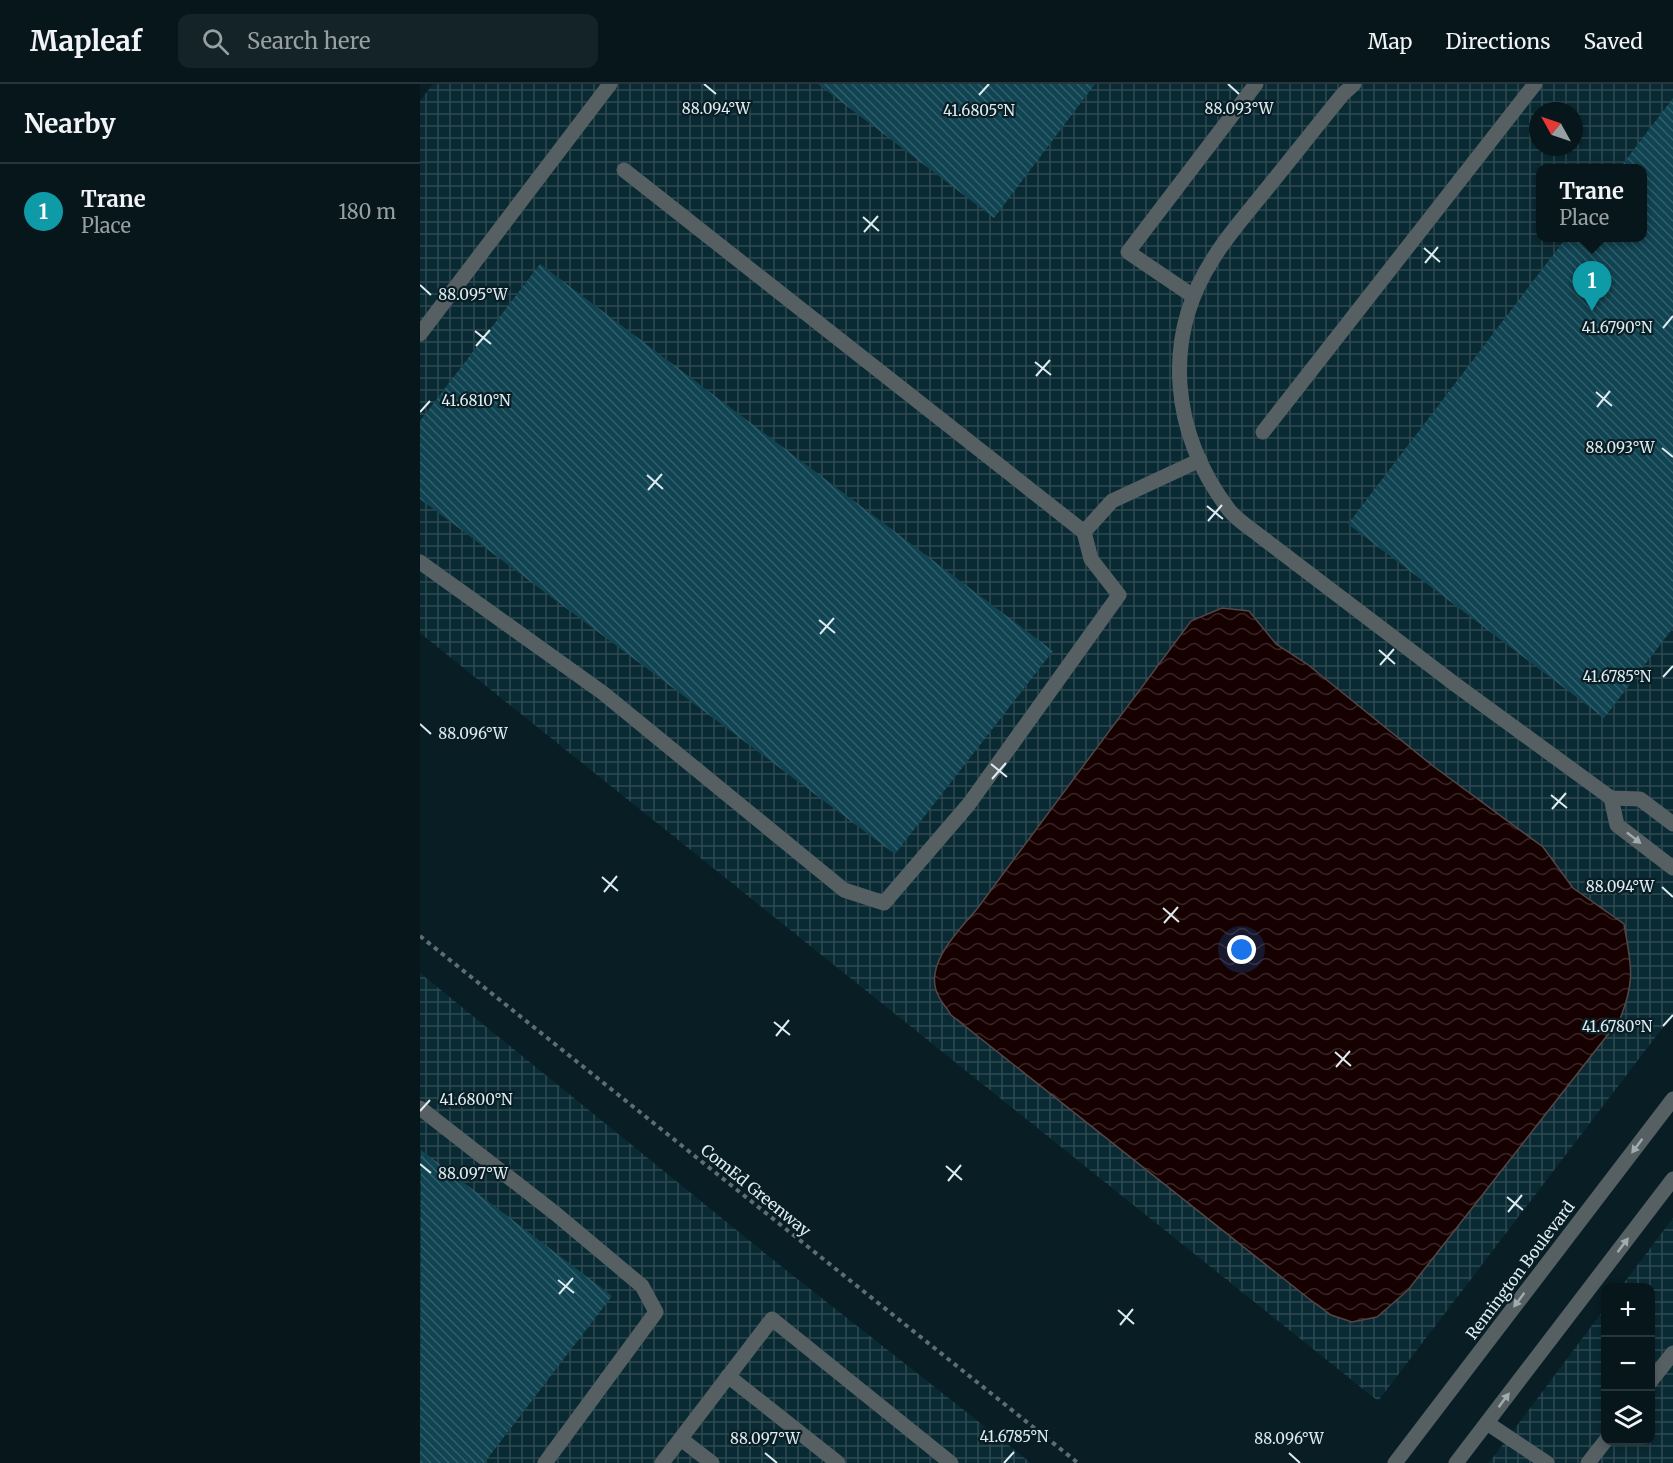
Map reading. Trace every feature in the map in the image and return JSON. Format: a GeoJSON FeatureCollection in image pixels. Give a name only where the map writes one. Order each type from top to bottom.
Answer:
{"type":"FeatureCollection","features":[{"type":"Feature","properties":{"kind":"street"},"geometry":{"type":"LineString","coordinates":[[420,334],[610,84]]}},
{"type":"Feature","properties":{"kind":"street"},"geometry":{"type":"LineString","coordinates":[[1193,297],[1128,252],[1256,84]]}},
{"type":"Feature","properties":{"kind":"street"},"geometry":{"type":"LineString","coordinates":[[1354,84],[1343,94],[1213,258],[1193,297],[1181,341],[1180,387],[1187,432],[1209,479],[1230,512],[1456,685],[1611,798],[1640,799],[1673,824]]}},
{"type":"Feature","properties":{"kind":"street"},"geometry":{"type":"LineString","coordinates":[[1263,432],[1535,84]]}},
{"type":"Feature","properties":{"kind":"street"},"geometry":{"type":"LineString","coordinates":[[420,562],[603,693],[844,890],[884,903],[969,804],[1119,595],[1091,559],[1084,532],[624,170]]}},
{"type":"Feature","properties":{"kind":"street"},"geometry":{"type":"LineString","coordinates":[[1084,532],[1112,501],[1200,460]]}},
{"type":"Feature","properties":{"kind":"street"},"geometry":{"type":"LineString","coordinates":[[1611,798],[1617,825],[1673,868]]}},
{"type":"Feature","properties":{"kind":"street","name":"Remington Boulevard"},"geometry":{"type":"LineString","coordinates":[[1395,1463],[1673,1099]]}},
{"type":"Feature","properties":{"kind":"street"},"geometry":{"type":"LineString","coordinates":[[420,1108],[556,1214],[642,1286],[656,1312],[544,1463]]}},
{"type":"Feature","properties":{"kind":"street"},"geometry":{"type":"LineString","coordinates":[[1456,1463],[1673,1179]]}},
{"type":"Feature","properties":{"kind":"street"},"geometry":{"type":"LineString","coordinates":[[663,1463],[772,1319],[951,1463]]}},
{"type":"Feature","properties":{"kind":"street"},"geometry":{"type":"LineString","coordinates":[[1655,1376],[1673,1353]]}},
{"type":"Feature","properties":{"kind":"street"},"geometry":{"type":"LineString","coordinates":[[729,1376],[838,1463]]}},
{"type":"Feature","properties":{"kind":"street"},"geometry":{"type":"LineString","coordinates":[[1487,1423],[1547,1463]]}},
{"type":"Feature","properties":{"kind":"street"},"geometry":{"type":"LineString","coordinates":[[681,1439],[711,1463]]}},
{"type":"Feature","properties":{"kind":"street"},"geometry":{"type":"LineString","coordinates":[[1588,1463],[1602,1445]]}},
{"type":"Feature","properties":{"kind":"path","name":"ComEd Greenway"},"geometry":{"type":"LineString","coordinates":[[420,936],[1078,1463]]}},
{"type":"Feature","properties":{"kind":"shaded area"},"geometry":{"type":"Polygon","coordinates":[[[433,84],[1673,84],[1673,1014],[1378,1401],[420,633],[420,101],[433,84]]]}},
{"type":"Feature","properties":{"kind":"shaded area"},"geometry":{"type":"Polygon","coordinates":[[[420,973],[767,1255],[1031,1463],[420,1463],[420,973]]]}},
{"type":"Feature","properties":{"kind":"shaded area"},"geometry":{"type":"Polygon","coordinates":[[[1673,1218],[1673,1463],[1489,1463],[1601,1313],[1601,1445],[1655,1445],[1655,1283],[1624,1283],[1673,1218]]]}},
{"type":"Feature","properties":{"kind":"water"},"geometry":{"type":"Polygon","coordinates":[[[1222,608],[1249,611],[1276,644],[1307,664],[1433,766],[1543,847],[1573,888],[1624,924],[1631,972],[1628,993],[1620,1019],[1408,1290],[1377,1317],[1352,1322],[1331,1315],[1308,1298],[951,1015],[939,998],[935,984],[935,972],[945,949],[1191,621],[1222,608]]]}},
{"type":"Feature","properties":{"kind":"building"},"geometry":{"type":"Polygon","coordinates":[[[818,84],[1095,84],[994,218],[818,84]]]}},
{"type":"Feature","properties":{"kind":"building"},"geometry":{"type":"Polygon","coordinates":[[[1673,98],[1673,628],[1604,718],[1348,524],[1563,242],[1647,242],[1647,164],[1623,164],[1673,98]]]}},
{"type":"Feature","properties":{"kind":"building"},"geometry":{"type":"Polygon","coordinates":[[[540,264],[1053,651],[895,854],[420,499],[420,421],[540,264]]]}},
{"type":"Feature","properties":{"kind":"building"},"geometry":{"type":"Polygon","coordinates":[[[421,1150],[612,1296],[484,1463],[420,1463],[421,1150]]]}},
{"type":"Feature","properties":{"kind":"place","name":"Trane"},"geometry":{"type":"Point","coordinates":[1592,311]}}]}
